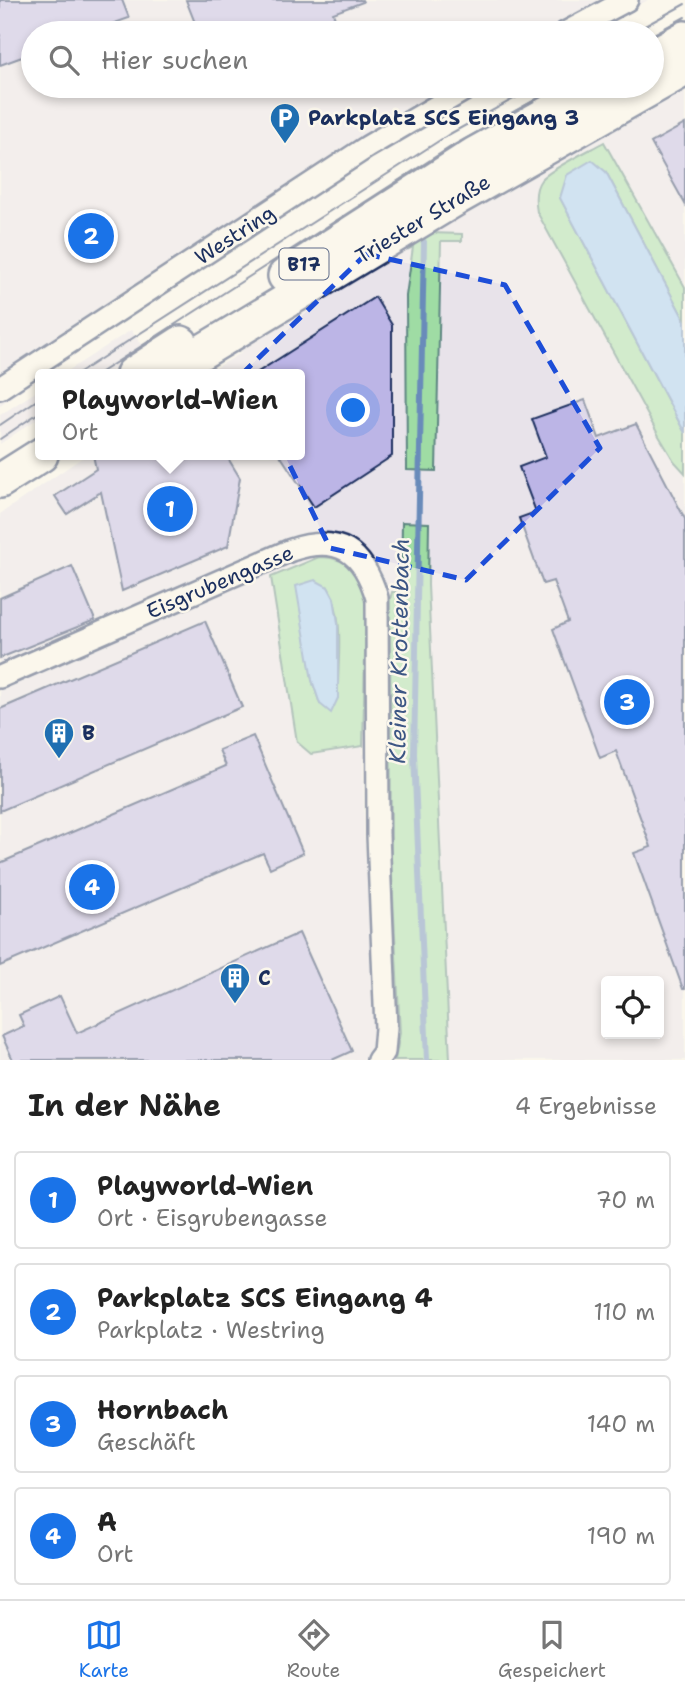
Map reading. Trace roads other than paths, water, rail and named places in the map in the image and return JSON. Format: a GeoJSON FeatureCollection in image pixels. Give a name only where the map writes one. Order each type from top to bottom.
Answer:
{"type":"FeatureCollection","features":[{"type":"Feature","properties":{"kind":"main road"},"geometry":{"type":"LineString","coordinates":[[664,49],[685,38]]}},
{"type":"Feature","properties":{"kind":"main road","name":"Triester Straße"},"geometry":{"type":"LineString","coordinates":[[664,81],[685,69]]}},
{"type":"Feature","properties":{"kind":"main road","name":"Triester Straße"},"geometry":{"type":"LineString","coordinates":[[141,369],[475,154],[575,98]]}},
{"type":"Feature","properties":{"kind":"main road","name":"Triester Straße"},"geometry":{"type":"LineString","coordinates":[[173,369],[424,218],[634,98]]}},
{"type":"Feature","properties":{"kind":"main road"},"geometry":{"type":"LineString","coordinates":[[0,460],[35,436]]}},
{"type":"Feature","properties":{"kind":"main road"},"geometry":{"type":"LineString","coordinates":[[0,481],[35,459]]}},
{"type":"Feature","properties":{"kind":"street"},"geometry":{"type":"LineString","coordinates":[[588,21],[627,0]]}},
{"type":"Feature","properties":{"kind":"street","name":"Westring"},"geometry":{"type":"LineString","coordinates":[[0,388],[368,147],[451,98]]}},
{"type":"Feature","properties":{"kind":"street","name":"Eisgrubengasse"},"geometry":{"type":"LineString","coordinates":[[0,677],[291,550],[323,542],[341,546],[356,556],[366,568],[377,598],[378,835],[386,1028],[384,1052],[379,1060]]}},
{"type":"Feature","properties":{"kind":"water"},"geometry":{"type":"Polygon","coordinates":[[[592,160],[606,172],[685,321],[685,433],[560,198],[567,175],[592,160]]]}},
{"type":"Feature","properties":{"kind":"water"},"geometry":{"type":"Polygon","coordinates":[[[315,580],[328,587],[334,598],[338,623],[338,698],[331,713],[320,704],[312,680],[296,586],[315,580]]]}},
{"type":"Feature","properties":{"kind":"waterway","name":"Kleiner Krottenbach"},"geometry":{"type":"LineString","coordinates":[[424,242],[414,754],[427,1060]]}},
{"type":"Feature","properties":{"kind":"tram line"},"geometry":{"type":"LineString","coordinates":[[654,21],[685,4]]}},
{"type":"Feature","properties":{"kind":"tram line"},"geometry":{"type":"LineString","coordinates":[[664,28],[685,17]]}},
{"type":"Feature","properties":{"kind":"tram line"},"geometry":{"type":"LineString","coordinates":[[85,369],[448,135],[515,98]]}},
{"type":"Feature","properties":{"kind":"tram line"},"geometry":{"type":"LineString","coordinates":[[106,369],[452,146],[538,98]]}},
{"type":"Feature","properties":{"kind":"tram line"},"geometry":{"type":"LineString","coordinates":[[0,425],[35,401]]}},
{"type":"Feature","properties":{"kind":"tram line"},"geometry":{"type":"LineString","coordinates":[[0,439],[35,415]]}},
{"type":"Feature","properties":{"kind":"place","name":"Parkplatz SCS Eingang 3"},"geometry":{"type":"Point","coordinates":[285,145]}},
{"type":"Feature","properties":{"kind":"place","name":"Parkplatz SCS Eingang 4"},"geometry":{"type":"Point","coordinates":[91,236]}},
{"type":"Feature","properties":{"kind":"place","name":"Playworld-Wien"},"geometry":{"type":"Point","coordinates":[170,509]}},
{"type":"Feature","properties":{"kind":"place","name":"Hornbach"},"geometry":{"type":"Point","coordinates":[627,702]}},
{"type":"Feature","properties":{"kind":"place","name":"B"},"geometry":{"type":"Point","coordinates":[59,760]}},
{"type":"Feature","properties":{"kind":"place","name":"A"},"geometry":{"type":"Point","coordinates":[92,887]}},
{"type":"Feature","properties":{"kind":"place","name":"C"},"geometry":{"type":"Point","coordinates":[235,1005]}}]}
